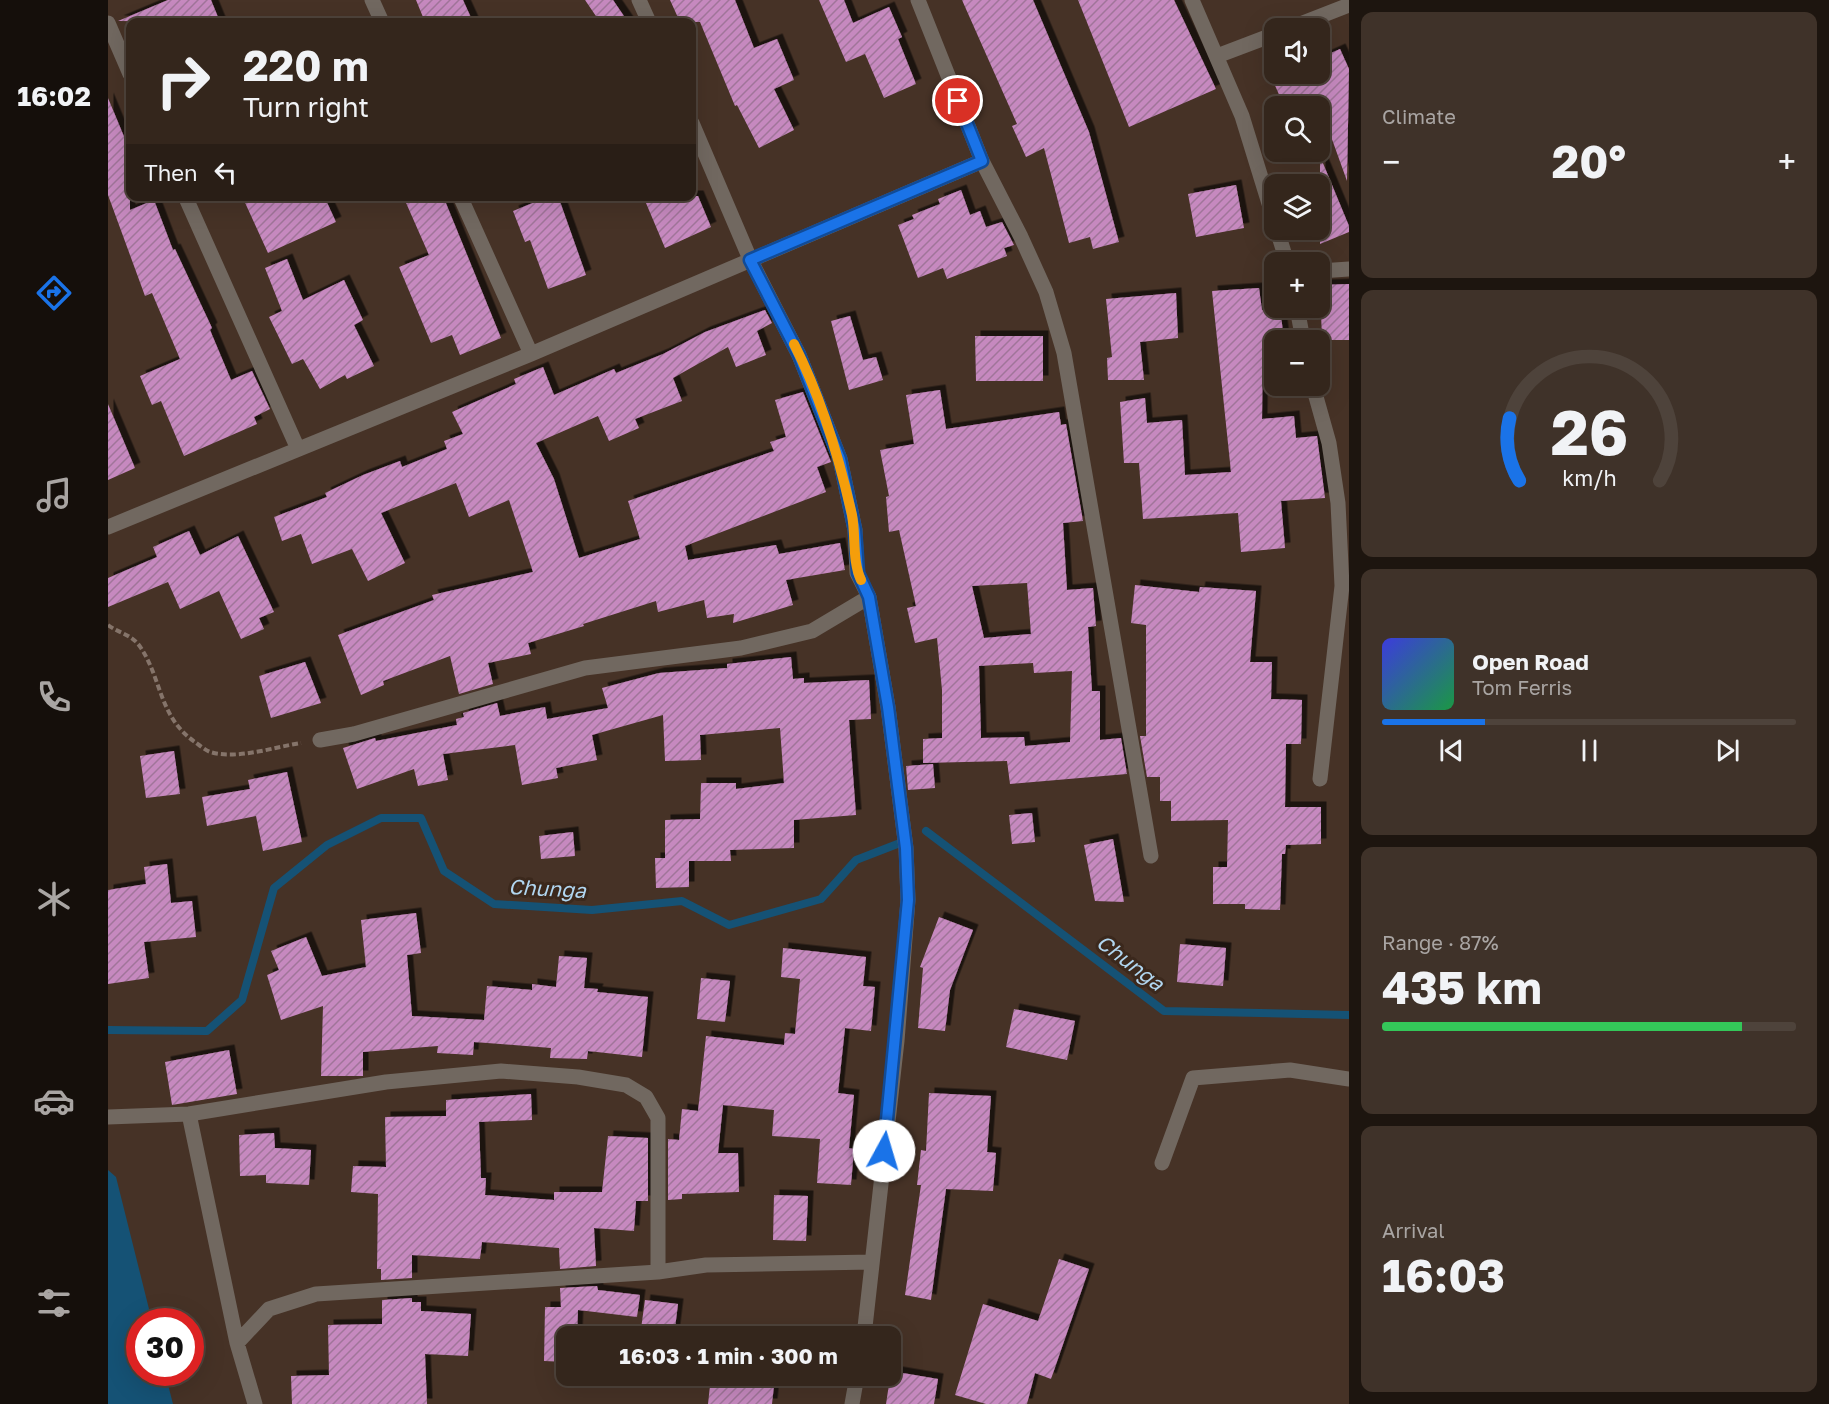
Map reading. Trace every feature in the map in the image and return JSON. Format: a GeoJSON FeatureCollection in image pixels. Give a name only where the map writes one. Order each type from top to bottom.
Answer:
{"type":"FeatureCollection","features":[{"type":"Feature","properties":{"kind":"street"},"geometry":{"type":"LineString","coordinates":[[372,0],[380,18]]}},
{"type":"Feature","properties":{"kind":"street"},"geometry":{"type":"LineString","coordinates":[[639,0],[647,18]]}},
{"type":"Feature","properties":{"kind":"street"},"geometry":{"type":"LineString","coordinates":[[918,0],[982,161],[1046,292],[1064,353],[1151,856]]}},
{"type":"Feature","properties":{"kind":"street"},"geometry":{"type":"LineString","coordinates":[[1192,0],[1242,117],[1264,188]]}},
{"type":"Feature","properties":{"kind":"street"},"geometry":{"type":"LineString","coordinates":[[1316,18],[1349,5]]}},
{"type":"Feature","properties":{"kind":"street"},"geometry":{"type":"LineString","coordinates":[[108,23],[126,65]]}},
{"type":"Feature","properties":{"kind":"street"},"geometry":{"type":"LineString","coordinates":[[1216,56],[1264,38]]}},
{"type":"Feature","properties":{"kind":"street"},"geometry":{"type":"LineString","coordinates":[[696,132],[750,260],[799,355],[840,459],[855,530],[858,573],[869,597],[888,707],[906,848],[908,900],[897,1041],[865,1326]]}},
{"type":"Feature","properties":{"kind":"street"},"geometry":{"type":"LineString","coordinates":[[108,527],[531,354],[982,161]]}},
{"type":"Feature","properties":{"kind":"street"},"geometry":{"type":"LineString","coordinates":[[187,201],[298,449]]}},
{"type":"Feature","properties":{"kind":"street"},"geometry":{"type":"LineString","coordinates":[[462,201],[531,354]]}},
{"type":"Feature","properties":{"kind":"street"},"geometry":{"type":"LineString","coordinates":[[1330,270],[1349,269]]}},
{"type":"Feature","properties":{"kind":"street"},"geometry":{"type":"LineString","coordinates":[[1316,396],[1329,443],[1338,503],[1342,586],[1320,779]]}},
{"type":"Feature","properties":{"kind":"street"},"geometry":{"type":"LineString","coordinates":[[320,740],[354,734],[585,668],[741,648],[783,639],[813,631],[869,597]]}},
{"type":"Feature","properties":{"kind":"street"},"geometry":{"type":"LineString","coordinates":[[1162,1163],[1192,1078],[1290,1070],[1349,1079]]}},
{"type":"Feature","properties":{"kind":"street"},"geometry":{"type":"LineString","coordinates":[[108,1117],[189,1114],[386,1082],[501,1071],[578,1077],[626,1085],[646,1097],[658,1118],[658,1272]]}},
{"type":"Feature","properties":{"kind":"street"},"geometry":{"type":"LineString","coordinates":[[189,1114],[237,1343],[255,1404]]}},
{"type":"Feature","properties":{"kind":"street"},"geometry":{"type":"LineString","coordinates":[[237,1343],[269,1309],[316,1294],[658,1272],[706,1265],[872,1262]]}},
{"type":"Feature","properties":{"kind":"street"},"geometry":{"type":"LineString","coordinates":[[852,1404],[855,1386]]}},
{"type":"Feature","properties":{"kind":"path"},"geometry":{"type":"LineString","coordinates":[[108,626],[128,634],[136,642],[142,650],[173,721],[190,738],[210,752],[236,753],[320,740]]}},
{"type":"Feature","properties":{"kind":"water"},"geometry":{"type":"Polygon","coordinates":[[[108,1170],[116,1177],[149,1308],[126,1308],[126,1386],[168,1386],[173,1404],[108,1404],[108,1170]]]}},
{"type":"Feature","properties":{"kind":"building"},"geometry":{"type":"Polygon","coordinates":[[[168,0],[211,0],[218,18],[126,18],[126,21],[118,21],[168,0]]]}},
{"type":"Feature","properties":{"kind":"building"},"geometry":{"type":"Polygon","coordinates":[[[416,0],[463,0],[471,18],[423,18],[416,0]]]}},
{"type":"Feature","properties":{"kind":"building"},"geometry":{"type":"Polygon","coordinates":[[[585,0],[613,0],[625,18],[597,18],[585,0]]]}},
{"type":"Feature","properties":{"kind":"building"},"geometry":{"type":"Polygon","coordinates":[[[670,0],[735,0],[754,48],[777,39],[794,80],[774,89],[794,130],[759,148],[737,105],[735,106],[700,22],[696,22],[696,18],[678,18],[670,0]]]}},
{"type":"Feature","properties":{"kind":"building"},"geometry":{"type":"Polygon","coordinates":[[[819,0],[844,0],[853,23],[889,7],[902,37],[898,39],[916,84],[884,98],[865,54],[846,62],[819,0]]]}},
{"type":"Feature","properties":{"kind":"building"},"geometry":{"type":"Polygon","coordinates":[[[962,0],[1033,0],[1089,132],[1119,242],[1093,249],[1090,237],[1069,243],[1044,148],[1026,157],[1012,126],[1017,124],[962,0]]]}},
{"type":"Feature","properties":{"kind":"building"},"geometry":{"type":"Polygon","coordinates":[[[1078,0],[1174,0],[1216,89],[1129,127],[1078,0]]]}},
{"type":"Feature","properties":{"kind":"building"},"geometry":{"type":"Polygon","coordinates":[[[1340,49],[1349,69],[1347,181],[1330,134],[1330,96],[1280,96],[1274,84],[1330,84],[1330,54],[1340,49]]]}},
{"type":"Feature","properties":{"kind":"building"},"geometry":{"type":"Polygon","coordinates":[[[108,98],[126,141],[126,201],[130,201],[130,210],[154,201],[173,250],[175,249],[212,328],[210,330],[231,380],[252,371],[270,409],[254,417],[257,424],[184,456],[161,401],[152,405],[140,376],[180,359],[152,293],[145,296],[108,195],[108,98]]]}},
{"type":"Feature","properties":{"kind":"building"},"geometry":{"type":"Polygon","coordinates":[[[1320,162],[1322,162],[1327,174],[1320,174],[1320,162]]]}},
{"type":"Feature","properties":{"kind":"building"},"geometry":{"type":"Polygon","coordinates":[[[1330,180],[1349,226],[1349,232],[1330,240],[1330,180]]]}},
{"type":"Feature","properties":{"kind":"building"},"geometry":{"type":"Polygon","coordinates":[[[1236,185],[1244,228],[1196,237],[1188,194],[1236,185]]]}},
{"type":"Feature","properties":{"kind":"building"},"geometry":{"type":"Polygon","coordinates":[[[961,190],[970,215],[980,211],[986,227],[1002,222],[1014,245],[1004,248],[1007,256],[947,279],[943,268],[918,278],[898,225],[914,219],[912,215],[940,204],[938,199],[961,190]]]}},
{"type":"Feature","properties":{"kind":"building"},"geometry":{"type":"Polygon","coordinates":[[[696,196],[698,196],[711,227],[665,248],[645,201],[696,201],[696,196]]]}},
{"type":"Feature","properties":{"kind":"building"},"geometry":{"type":"Polygon","coordinates":[[[244,201],[326,201],[336,222],[268,253],[244,201]]]}},
{"type":"Feature","properties":{"kind":"building"},"geometry":{"type":"Polygon","coordinates":[[[405,201],[445,201],[501,338],[460,355],[452,335],[431,343],[399,267],[429,255],[405,201]]]}},
{"type":"Feature","properties":{"kind":"building"},"geometry":{"type":"Polygon","coordinates":[[[538,201],[560,201],[586,275],[548,289],[530,240],[525,242],[513,211],[538,201]]]}},
{"type":"Feature","properties":{"kind":"building"},"geometry":{"type":"Polygon","coordinates":[[[287,259],[303,300],[344,280],[363,320],[354,325],[374,366],[347,379],[345,375],[320,389],[303,359],[292,364],[269,317],[282,311],[265,268],[287,259]]]}},
{"type":"Feature","properties":{"kind":"building"},"geometry":{"type":"Polygon","coordinates":[[[1349,284],[1349,340],[1330,340],[1330,330],[1322,330],[1321,318],[1330,318],[1330,285],[1349,284]]]}},
{"type":"Feature","properties":{"kind":"building"},"geometry":{"type":"Polygon","coordinates":[[[1259,288],[1264,318],[1281,318],[1283,330],[1264,330],[1262,419],[1294,416],[1296,438],[1317,436],[1325,498],[1281,501],[1285,548],[1241,552],[1238,513],[1143,519],[1139,463],[1124,463],[1120,402],[1145,398],[1147,423],[1182,420],[1185,475],[1231,472],[1212,291],[1259,288]]]}},
{"type":"Feature","properties":{"kind":"building"},"geometry":{"type":"Polygon","coordinates":[[[1176,293],[1178,338],[1140,342],[1144,380],[1108,380],[1107,358],[1112,357],[1106,299],[1176,293]]]}},
{"type":"Feature","properties":{"kind":"building"},"geometry":{"type":"Polygon","coordinates":[[[765,310],[772,323],[757,331],[766,355],[736,367],[728,347],[673,378],[682,401],[635,419],[639,428],[609,441],[598,416],[536,443],[554,479],[579,558],[640,539],[628,501],[774,451],[770,442],[786,437],[775,400],[803,392],[831,462],[817,467],[826,492],[685,546],[688,560],[776,545],[779,554],[840,543],[845,570],[786,580],[793,605],[733,623],[734,614],[707,618],[704,600],[658,612],[656,601],[583,624],[584,626],[528,643],[531,654],[488,663],[493,684],[459,694],[450,656],[383,681],[384,685],[361,695],[338,635],[434,600],[432,595],[533,572],[509,500],[469,517],[456,483],[381,513],[405,563],[368,581],[352,549],[312,564],[301,534],[282,541],[274,517],[327,497],[325,493],[363,475],[400,461],[402,467],[447,449],[444,441],[463,434],[452,412],[516,384],[514,379],[543,367],[554,395],[614,369],[616,373],[663,354],[705,332],[765,310]]]}},
{"type":"Feature","properties":{"kind":"building"},"geometry":{"type":"Polygon","coordinates":[[[850,316],[863,360],[876,357],[883,380],[849,390],[831,321],[850,316]]]}},
{"type":"Feature","properties":{"kind":"building"},"geometry":{"type":"Polygon","coordinates":[[[975,336],[1043,336],[1043,381],[976,381],[975,336]]]}},
{"type":"Feature","properties":{"kind":"building"},"geometry":{"type":"Polygon","coordinates":[[[940,390],[946,429],[1059,412],[1061,425],[1066,424],[1083,521],[1063,523],[1067,590],[1093,588],[1096,626],[1088,627],[1092,691],[1100,691],[1100,740],[1121,738],[1127,774],[1010,784],[1007,761],[923,763],[923,739],[942,738],[942,690],[937,638],[915,643],[907,608],[916,606],[899,530],[889,532],[886,497],[889,496],[880,450],[914,444],[906,395],[940,390]],[[1027,583],[972,586],[984,638],[1031,634],[1027,583]],[[1033,663],[979,666],[981,738],[1024,737],[1025,746],[1070,742],[1072,671],[1034,673],[1033,663]]]}},
{"type":"Feature","properties":{"kind":"building"},"geometry":{"type":"Polygon","coordinates":[[[108,404],[135,468],[108,480],[108,404]]]}},
{"type":"Feature","properties":{"kind":"building"},"geometry":{"type":"Polygon","coordinates":[[[189,531],[200,555],[238,536],[274,612],[259,618],[264,629],[241,639],[219,591],[180,609],[168,582],[108,607],[108,578],[157,557],[153,547],[189,531]]]}},
{"type":"Feature","properties":{"kind":"building"},"geometry":{"type":"Polygon","coordinates":[[[1135,585],[1199,592],[1200,587],[1256,591],[1250,662],[1272,662],[1271,699],[1302,700],[1301,744],[1286,744],[1285,807],[1321,807],[1321,844],[1286,845],[1285,854],[1282,854],[1280,910],[1245,909],[1245,904],[1213,904],[1213,867],[1227,867],[1228,820],[1171,821],[1171,801],[1160,801],[1160,777],[1147,777],[1140,736],[1146,736],[1146,625],[1131,623],[1135,585]]]}},
{"type":"Feature","properties":{"kind":"building"},"geometry":{"type":"Polygon","coordinates":[[[791,657],[793,679],[804,678],[804,683],[869,680],[871,719],[849,720],[856,815],[794,820],[794,848],[730,850],[731,861],[689,861],[689,887],[656,888],[655,858],[665,858],[665,820],[700,819],[701,783],[736,783],[736,789],[784,783],[780,728],[700,735],[701,760],[665,761],[663,715],[592,735],[597,760],[556,768],[558,778],[522,785],[515,745],[443,754],[448,780],[418,786],[414,769],[357,789],[343,748],[375,738],[376,741],[457,725],[456,719],[464,717],[463,713],[497,703],[500,716],[545,707],[547,719],[608,708],[602,688],[659,673],[727,668],[727,664],[791,657]]]}},
{"type":"Feature","properties":{"kind":"building"},"geometry":{"type":"Polygon","coordinates":[[[305,662],[321,703],[271,718],[259,676],[305,662]]]}},
{"type":"Feature","properties":{"kind":"building"},"geometry":{"type":"Polygon","coordinates":[[[174,751],[180,794],[146,798],[140,756],[174,751]]]}},
{"type":"Feature","properties":{"kind":"building"},"geometry":{"type":"Polygon","coordinates":[[[933,764],[935,788],[908,790],[906,766],[933,764]]]}},
{"type":"Feature","properties":{"kind":"building"},"geometry":{"type":"Polygon","coordinates":[[[287,772],[302,842],[263,851],[256,816],[207,826],[202,797],[250,789],[248,780],[287,772]]]}},
{"type":"Feature","properties":{"kind":"building"},"geometry":{"type":"Polygon","coordinates":[[[1032,813],[1035,842],[1012,844],[1009,815],[1032,813]]]}},
{"type":"Feature","properties":{"kind":"building"},"geometry":{"type":"Polygon","coordinates":[[[573,832],[575,856],[541,859],[539,836],[573,832]]]}},
{"type":"Feature","properties":{"kind":"building"},"geometry":{"type":"Polygon","coordinates":[[[1113,839],[1124,902],[1095,901],[1084,845],[1113,839]]]}},
{"type":"Feature","properties":{"kind":"building"},"geometry":{"type":"Polygon","coordinates":[[[167,864],[171,903],[192,901],[196,937],[144,942],[149,978],[108,984],[108,890],[146,884],[144,867],[167,864]]]}},
{"type":"Feature","properties":{"kind":"building"},"geometry":{"type":"Polygon","coordinates":[[[416,913],[421,953],[407,955],[412,1016],[484,1020],[487,986],[532,990],[532,984],[556,987],[559,956],[587,958],[584,988],[598,989],[597,992],[648,997],[642,1057],[588,1051],[587,1059],[550,1058],[551,1048],[474,1042],[473,1055],[437,1053],[438,1046],[363,1052],[363,1076],[321,1076],[323,1006],[281,1020],[267,975],[279,970],[271,951],[306,937],[322,976],[366,967],[361,920],[416,913]]]}},
{"type":"Feature","properties":{"kind":"building"},"geometry":{"type":"Polygon","coordinates":[[[939,917],[973,930],[950,990],[945,1031],[918,1028],[923,968],[920,967],[939,917]]]}},
{"type":"Feature","properties":{"kind":"building"},"geometry":{"type":"Polygon","coordinates":[[[1180,944],[1226,948],[1223,986],[1177,982],[1180,944]]]}},
{"type":"Feature","properties":{"kind":"building"},"geometry":{"type":"Polygon","coordinates":[[[783,948],[866,957],[863,986],[875,987],[871,1031],[845,1028],[838,1093],[854,1095],[849,1148],[854,1149],[851,1185],[817,1183],[820,1139],[772,1136],[774,1110],[723,1105],[718,1153],[738,1153],[739,1192],[682,1194],[682,1199],[668,1200],[668,1139],[679,1140],[682,1109],[698,1111],[706,1036],[784,1045],[785,1033],[795,1034],[800,979],[781,977],[783,948]]]}},
{"type":"Feature","properties":{"kind":"building"},"geometry":{"type":"Polygon","coordinates":[[[701,978],[730,981],[725,1022],[697,1019],[701,978]]]}},
{"type":"Feature","properties":{"kind":"building"},"geometry":{"type":"Polygon","coordinates":[[[1014,1009],[1075,1021],[1067,1060],[1006,1047],[1014,1009]]]}},
{"type":"Feature","properties":{"kind":"building"},"geometry":{"type":"Polygon","coordinates":[[[229,1050],[237,1094],[172,1105],[165,1062],[229,1050]]]}},
{"type":"Feature","properties":{"kind":"building"},"geometry":{"type":"Polygon","coordinates":[[[929,1093],[991,1096],[987,1152],[996,1153],[993,1191],[946,1189],[931,1300],[905,1295],[921,1185],[917,1185],[921,1150],[926,1151],[929,1093]]]}},
{"type":"Feature","properties":{"kind":"building"},"geometry":{"type":"Polygon","coordinates":[[[531,1094],[532,1120],[479,1122],[481,1178],[486,1178],[485,1195],[554,1200],[554,1192],[602,1192],[608,1136],[648,1138],[648,1201],[636,1201],[634,1231],[594,1228],[596,1266],[560,1269],[559,1248],[482,1242],[480,1259],[412,1255],[412,1278],[381,1280],[381,1269],[377,1269],[378,1194],[351,1192],[353,1166],[386,1167],[385,1117],[446,1116],[446,1100],[531,1094]]]}},
{"type":"Feature","properties":{"kind":"building"},"geometry":{"type":"Polygon","coordinates":[[[274,1133],[275,1148],[311,1150],[309,1185],[266,1183],[266,1175],[240,1176],[239,1135],[274,1133]]]}},
{"type":"Feature","properties":{"kind":"building"},"geometry":{"type":"Polygon","coordinates":[[[774,1195],[808,1196],[806,1241],[773,1240],[774,1195]]]}},
{"type":"Feature","properties":{"kind":"building"},"geometry":{"type":"Polygon","coordinates":[[[1059,1259],[1089,1269],[1051,1379],[1035,1373],[1027,1404],[986,1404],[955,1395],[983,1304],[1038,1321],[1059,1259]]]}},
{"type":"Feature","properties":{"kind":"building"},"geometry":{"type":"Polygon","coordinates":[[[597,1286],[598,1290],[640,1295],[637,1317],[578,1310],[577,1326],[556,1326],[556,1362],[544,1361],[545,1307],[561,1307],[560,1288],[597,1286]]]}},
{"type":"Feature","properties":{"kind":"building"},"geometry":{"type":"Polygon","coordinates":[[[412,1298],[412,1302],[421,1302],[421,1311],[471,1314],[468,1356],[425,1354],[427,1404],[292,1404],[291,1376],[329,1375],[328,1325],[382,1324],[382,1300],[412,1298]]]}},
{"type":"Feature","properties":{"kind":"building"},"geometry":{"type":"Polygon","coordinates":[[[645,1300],[678,1304],[675,1326],[641,1326],[645,1300]]]}},
{"type":"Feature","properties":{"kind":"building"},"geometry":{"type":"Polygon","coordinates":[[[901,1373],[938,1379],[934,1404],[886,1404],[889,1386],[901,1386],[901,1373]]]}},
{"type":"Feature","properties":{"kind":"building"},"geometry":{"type":"Polygon","coordinates":[[[710,1386],[774,1386],[772,1404],[708,1404],[710,1386]]]}},
{"type":"Feature","properties":{"kind":"waterway","name":"Chunga"},"geometry":{"type":"LineString","coordinates":[[108,1030],[207,1031],[242,1000],[274,888],[327,845],[381,818],[421,818],[444,871],[494,904],[592,910],[682,901],[729,925],[821,899],[856,860],[900,843]]}},
{"type":"Feature","properties":{"kind":"waterway","name":"Chunga"},"geometry":{"type":"LineString","coordinates":[[926,831],[1164,1011],[1349,1015]]}},
{"type":"Feature","properties":{"kind":"slow traffic"},"geometry":{"type":"LineString","coordinates":[[794,344],[840,459],[855,530],[858,573],[861,580]]}},
{"type":"Feature","properties":{"kind":"route"},"geometry":{"type":"LineString","coordinates":[[884,1151],[897,1041],[908,900],[906,848],[878,636],[869,597],[858,573],[855,530],[840,459],[799,355],[750,260],[982,161],[958,101]]}}]}
